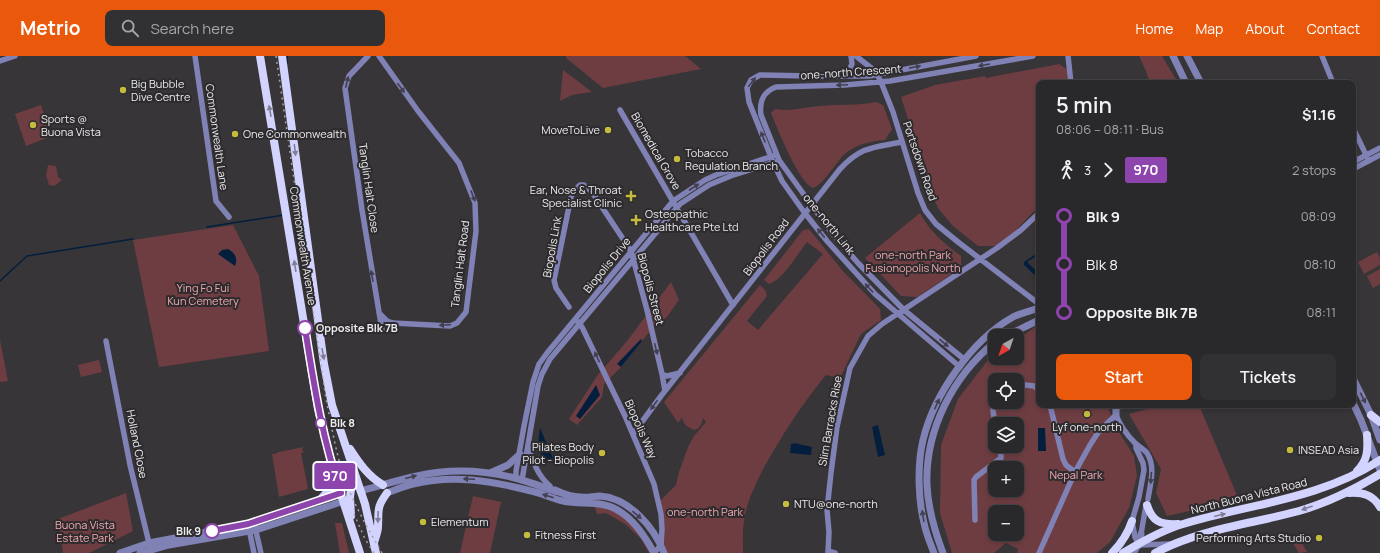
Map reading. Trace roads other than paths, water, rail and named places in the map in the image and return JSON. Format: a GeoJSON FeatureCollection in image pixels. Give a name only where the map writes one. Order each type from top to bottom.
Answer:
{"type":"FeatureCollection","features":[{"type":"Feature","properties":{"kind":"main road","name":"Commonwealth Avenue"},"geometry":{"type":"LineString","coordinates":[[260,56],[318,409],[334,473],[345,497]]}},
{"type":"Feature","properties":{"kind":"main road","name":"Commonwealth Avenue"},"geometry":{"type":"LineString","coordinates":[[282,56],[322,350],[332,405],[365,504],[376,553]]}},
{"type":"Feature","properties":{"kind":"main road"},"geometry":{"type":"LineString","coordinates":[[1371,415],[1380,422]]}},
{"type":"Feature","properties":{"kind":"main road"},"geometry":{"type":"LineString","coordinates":[[1354,474],[1361,466],[1367,455],[1367,435]]}},
{"type":"Feature","properties":{"kind":"main road"},"geometry":{"type":"LineString","coordinates":[[343,438],[361,466],[371,477],[383,485]]}},
{"type":"Feature","properties":{"kind":"main road","name":"North Buona Vista Road"},"geometry":{"type":"LineString","coordinates":[[1123,553],[1182,524],[1307,494],[1332,485],[1379,461]]}},
{"type":"Feature","properties":{"kind":"main road"},"geometry":{"type":"LineString","coordinates":[[353,468],[345,497],[352,513],[350,523],[360,553]]}},
{"type":"Feature","properties":{"kind":"main road"},"geometry":{"type":"LineString","coordinates":[[320,500],[330,490],[334,473]]}},
{"type":"Feature","properties":{"kind":"main road"},"geometry":{"type":"LineString","coordinates":[[1155,553],[1172,544],[1209,532],[1301,511],[1343,494],[1380,474]]}},
{"type":"Feature","properties":{"kind":"main road"},"geometry":{"type":"LineString","coordinates":[[345,497],[360,491]]}},
{"type":"Feature","properties":{"kind":"main road"},"geometry":{"type":"LineString","coordinates":[[1343,494],[1356,492],[1367,495],[1376,500],[1380,507]]}},
{"type":"Feature","properties":{"kind":"main road"},"geometry":{"type":"LineString","coordinates":[[374,544],[378,528],[377,516],[379,506],[387,493]]}},
{"type":"Feature","properties":{"kind":"main road"},"geometry":{"type":"LineString","coordinates":[[345,497],[365,504]]}},
{"type":"Feature","properties":{"kind":"main road"},"geometry":{"type":"LineString","coordinates":[[1147,502],[1149,513],[1157,521],[1168,524],[1182,524]]}},
{"type":"Feature","properties":{"kind":"main road"},"geometry":{"type":"LineString","coordinates":[[1112,553],[1124,538],[1132,521]]}},
{"type":"Feature","properties":{"kind":"street"},"geometry":{"type":"LineString","coordinates":[[0,61],[15,56]]}},
{"type":"Feature","properties":{"kind":"street","name":"Commonwealth Lane"},"geometry":{"type":"LineString","coordinates":[[195,56],[216,201],[228,217]]}},
{"type":"Feature","properties":{"kind":"street","name":"Tanglin Halt Close"},"geometry":{"type":"LineString","coordinates":[[368,56],[349,76],[345,88],[362,210],[382,330]]}},
{"type":"Feature","properties":{"kind":"street","name":"Tanglin Halt Road"},"geometry":{"type":"LineString","coordinates":[[379,56],[418,111],[459,163],[475,203],[476,231],[466,312],[457,323],[450,326],[393,323],[382,318],[379,313]]}},
{"type":"Feature","properties":{"kind":"street"},"geometry":{"type":"LineString","coordinates":[[846,76],[852,64],[851,56]]}},
{"type":"Feature","properties":{"kind":"street","name":"Portsdown Road"},"geometry":{"type":"LineString","coordinates":[[856,56],[877,74],[881,82],[893,112],[918,193],[925,210],[936,224],[1036,302]]}},
{"type":"Feature","properties":{"kind":"street","name":"one-north Crescent"},"geometry":{"type":"LineString","coordinates":[[755,118],[749,102],[747,88],[751,80],[760,75],[869,76],[976,56]]}},
{"type":"Feature","properties":{"kind":"street","name":"one-north Crescent"},"geometry":{"type":"LineString","coordinates":[[761,115],[760,108],[763,96],[776,87],[844,85],[881,82],[1033,56]]}},
{"type":"Feature","properties":{"kind":"street"},"geometry":{"type":"LineString","coordinates":[[1068,56],[1071,80]]}},
{"type":"Feature","properties":{"kind":"street"},"geometry":{"type":"LineString","coordinates":[[1173,56],[1185,80]]}},
{"type":"Feature","properties":{"kind":"street"},"geometry":{"type":"LineString","coordinates":[[1187,56],[1199,80]]}},
{"type":"Feature","properties":{"kind":"street"},"geometry":{"type":"LineString","coordinates":[[1322,56],[1331,80]]}},
{"type":"Feature","properties":{"kind":"street","name":"Biomedical Grove"},"geometry":{"type":"LineString","coordinates":[[620,110],[733,305]]}},
{"type":"Feature","properties":{"kind":"street","name":"one-north Link"},"geometry":{"type":"LineString","coordinates":[[761,115],[782,181],[804,212],[850,267],[875,294],[962,369]]}},
{"type":"Feature","properties":{"kind":"street","name":"one-north Link"},"geometry":{"type":"LineString","coordinates":[[755,118],[775,159],[831,232],[858,263],[904,310],[968,363]]}},
{"type":"Feature","properties":{"kind":"street"},"geometry":{"type":"LineString","coordinates":[[1356,134],[1368,158]]}},
{"type":"Feature","properties":{"kind":"street","name":"Biopolis Road"},"geometry":{"type":"LineString","coordinates":[[665,391],[804,212],[840,169],[859,152],[902,142]]}},
{"type":"Feature","properties":{"kind":"street"},"geometry":{"type":"LineString","coordinates":[[1356,167],[1380,148]]}},
{"type":"Feature","properties":{"kind":"street"},"geometry":{"type":"LineString","coordinates":[[1356,161],[1380,155]]}},
{"type":"Feature","properties":{"kind":"street","name":"Biopolis Drive"},"geometry":{"type":"LineString","coordinates":[[578,321],[631,251],[673,201],[710,177],[732,169],[775,159]]}},
{"type":"Feature","properties":{"kind":"street","name":"Biopolis Drive"},"geometry":{"type":"LineString","coordinates":[[578,321],[634,260],[677,207],[684,201],[709,185],[775,159]]}},
{"type":"Feature","properties":{"kind":"street","name":"Biopolis Street"},"geometry":{"type":"LineString","coordinates":[[576,188],[580,185],[584,185],[592,192],[631,251],[665,391]]}},
{"type":"Feature","properties":{"kind":"street","name":"Biopolis Link"},"geometry":{"type":"LineString","coordinates":[[569,307],[556,288],[554,280],[571,197],[576,188]]}},
{"type":"Feature","properties":{"kind":"street","name":"Slim Barracks Rise"},"geometry":{"type":"LineString","coordinates":[[835,553],[828,552],[828,510],[837,427],[850,368],[868,336],[882,324],[981,259],[1021,230],[1036,216]]}},
{"type":"Feature","properties":{"kind":"street"},"geometry":{"type":"LineString","coordinates":[[968,363],[976,347],[992,332],[1013,317],[1036,309]]}},
{"type":"Feature","properties":{"kind":"street"},"geometry":{"type":"LineString","coordinates":[[518,488],[542,374],[550,359],[578,321]]}},
{"type":"Feature","properties":{"kind":"street"},"geometry":{"type":"LineString","coordinates":[[519,480],[516,471],[529,401],[539,364],[578,321]]}},
{"type":"Feature","properties":{"kind":"street","name":"Biopolis Way"},"geometry":{"type":"LineString","coordinates":[[578,321],[633,434],[651,478],[659,502],[661,514],[661,545]]}},
{"type":"Feature","properties":{"kind":"street"},"geometry":{"type":"LineString","coordinates":[[1020,329],[1036,321]]}},
{"type":"Feature","properties":{"kind":"street","name":"Holland Close"},"geometry":{"type":"LineString","coordinates":[[106,341],[130,465],[150,546]]}},
{"type":"Feature","properties":{"kind":"street"},"geometry":{"type":"LineString","coordinates":[[934,553],[925,527],[920,498],[919,470],[923,440],[929,420],[941,396],[962,369],[988,347]]}},
{"type":"Feature","properties":{"kind":"street"},"geometry":{"type":"LineString","coordinates":[[943,553],[934,526],[927,486],[930,446],[937,423],[956,385],[962,369]]}},
{"type":"Feature","properties":{"kind":"street"},"geometry":{"type":"LineString","coordinates":[[662,374],[667,376],[680,373]]}},
{"type":"Feature","properties":{"kind":"street"},"geometry":{"type":"LineString","coordinates":[[1024,384],[1036,388]]}},
{"type":"Feature","properties":{"kind":"street"},"geometry":{"type":"LineString","coordinates":[[1356,384],[1371,415],[1380,440]]}},
{"type":"Feature","properties":{"kind":"street"},"geometry":{"type":"LineString","coordinates":[[633,434],[665,391]]}},
{"type":"Feature","properties":{"kind":"street"},"geometry":{"type":"LineString","coordinates":[[1051,408],[1063,459],[1066,465],[1075,472]]}},
{"type":"Feature","properties":{"kind":"street"},"geometry":{"type":"LineString","coordinates":[[1355,408],[1379,461],[1380,470]]}},
{"type":"Feature","properties":{"kind":"street"},"geometry":{"type":"LineString","coordinates":[[1039,553],[1075,472],[1095,436],[1109,422],[1116,409]]}},
{"type":"Feature","properties":{"kind":"street"},"geometry":{"type":"LineString","coordinates":[[1116,409],[1120,424],[1136,444],[1141,446],[1147,453],[1150,462],[1151,480],[1141,534],[1134,553]]}},
{"type":"Feature","properties":{"kind":"street"},"geometry":{"type":"LineString","coordinates":[[1109,422],[1120,424]]}},
{"type":"Feature","properties":{"kind":"street"},"geometry":{"type":"LineString","coordinates":[[1136,444],[1144,470],[1139,497],[1132,521],[1138,545]]}},
{"type":"Feature","properties":{"kind":"street"},"geometry":{"type":"LineString","coordinates":[[528,446],[535,468],[545,482],[558,492]]}},
{"type":"Feature","properties":{"kind":"street"},"geometry":{"type":"LineString","coordinates":[[975,520],[974,480],[1001,458],[1000,453]]}},
{"type":"Feature","properties":{"kind":"street"},"geometry":{"type":"LineString","coordinates":[[490,473],[508,465],[520,454]]}},
{"type":"Feature","properties":{"kind":"street"},"geometry":{"type":"LineString","coordinates":[[360,491],[418,475],[440,472],[490,473],[519,480],[569,496],[600,496],[616,499],[626,505],[645,522],[661,545],[664,553]]}},
{"type":"Feature","properties":{"kind":"street"},"geometry":{"type":"LineString","coordinates":[[387,493],[414,484],[440,480],[478,480],[499,483],[562,501],[609,506],[621,511],[644,535],[654,553],[661,545]]}},
{"type":"Feature","properties":{"kind":"street"},"geometry":{"type":"LineString","coordinates":[[252,527],[320,500],[345,497]]}},
{"type":"Feature","properties":{"kind":"street"},"geometry":{"type":"LineString","coordinates":[[120,553],[189,538],[252,527],[307,512],[345,497]]}},
{"type":"Feature","properties":{"kind":"street"},"geometry":{"type":"LineString","coordinates":[[252,527],[254,553]]}},
{"type":"Feature","properties":{"kind":"street"},"geometry":{"type":"LineString","coordinates":[[252,527],[261,553]]}},
{"type":"Feature","properties":{"kind":"street"},"geometry":{"type":"LineString","coordinates":[[1138,545],[1172,544]]}},
{"type":"Feature","properties":{"kind":"street"},"geometry":{"type":"LineString","coordinates":[[140,553],[150,546]]}},
{"type":"Feature","properties":{"kind":"water"},"geometry":{"type":"Polygon","coordinates":[[[228,249],[235,256],[235,266],[218,254],[222,250],[228,249]]]}},
{"type":"Feature","properties":{"kind":"water"},"geometry":{"type":"Polygon","coordinates":[[[1036,254],[1036,257],[1028,261],[1028,263],[1036,270],[1036,276],[1024,265],[1024,262],[1036,254]]]}},
{"type":"Feature","properties":{"kind":"water"},"geometry":{"type":"Polygon","coordinates":[[[641,339],[642,341],[621,367],[617,364],[641,339]]]}},
{"type":"Feature","properties":{"kind":"water"},"geometry":{"type":"Polygon","coordinates":[[[596,385],[600,395],[580,419],[576,416],[596,385]]]}},
{"type":"Feature","properties":{"kind":"water"},"geometry":{"type":"Polygon","coordinates":[[[878,425],[885,455],[878,457],[872,427],[878,425]]]}},
{"type":"Feature","properties":{"kind":"water"},"geometry":{"type":"Polygon","coordinates":[[[540,428],[555,463],[543,461],[538,445],[540,428]]]}},
{"type":"Feature","properties":{"kind":"water"},"geometry":{"type":"Polygon","coordinates":[[[1038,428],[1045,428],[1046,451],[1038,451],[1038,428]]]}},
{"type":"Feature","properties":{"kind":"water"},"geometry":{"type":"Polygon","coordinates":[[[794,443],[812,447],[811,455],[790,453],[791,444],[794,443]]]}},
{"type":"Feature","properties":{"kind":"waterway"},"geometry":{"type":"LineString","coordinates":[[287,56],[287,63]]}},
{"type":"Feature","properties":{"kind":"waterway"},"geometry":{"type":"LineString","coordinates":[[207,227],[284,215]]}},
{"type":"Feature","properties":{"kind":"waterway"},"geometry":{"type":"LineString","coordinates":[[0,281],[27,256],[133,239]]}},
{"type":"Feature","properties":{"kind":"railway"},"geometry":{"type":"LineString","coordinates":[[276,56],[326,399],[334,441],[350,491],[362,518],[382,553]]}},
{"type":"Feature","properties":{"kind":"railway"},"geometry":{"type":"LineString","coordinates":[[354,514],[365,539],[374,553]]}},
{"type":"Feature","properties":{"kind":"place","name":"Big Bubble Dive Centre"},"geometry":{"type":"Point","coordinates":[123,90]}},
{"type":"Feature","properties":{"kind":"place","name":"Sports @ Buona Vista"},"geometry":{"type":"Point","coordinates":[33,125]}},
{"type":"Feature","properties":{"kind":"place","name":"MoveToLive"},"geometry":{"type":"Point","coordinates":[608,130]}},
{"type":"Feature","properties":{"kind":"place","name":"One Commonwealth"},"geometry":{"type":"Point","coordinates":[235,134]}},
{"type":"Feature","properties":{"kind":"place","name":"Tobacco Regulation Branch"},"geometry":{"type":"Point","coordinates":[677,159]}},
{"type":"Feature","properties":{"kind":"place","name":"Ear, Nose & Throat Specialist Clinic"},"geometry":{"type":"Point","coordinates":[631,196]}},
{"type":"Feature","properties":{"kind":"place","name":"Osteopathic Healthcare Pte Ltd"},"geometry":{"type":"Point","coordinates":[636,220]}},
{"type":"Feature","properties":{"kind":"place","name":"Opposite Blk 7B"},"geometry":{"type":"Point","coordinates":[305,328]}},
{"type":"Feature","properties":{"kind":"place","name":"Lyf one-north"},"geometry":{"type":"Point","coordinates":[1087,414]}},
{"type":"Feature","properties":{"kind":"place","name":"Blk 8"},"geometry":{"type":"Point","coordinates":[321,423]}},
{"type":"Feature","properties":{"kind":"place","name":"INSEAD Asia"},"geometry":{"type":"Point","coordinates":[1290,450]}},
{"type":"Feature","properties":{"kind":"place","name":"Pilates Body Pilot - Biopolis"},"geometry":{"type":"Point","coordinates":[602,453]}},
{"type":"Feature","properties":{"kind":"place","name":"NTU@one-north"},"geometry":{"type":"Point","coordinates":[786,504]}},
{"type":"Feature","properties":{"kind":"place","name":"Elementum"},"geometry":{"type":"Point","coordinates":[423,522]}},
{"type":"Feature","properties":{"kind":"place","name":"Blk 9"},"geometry":{"type":"Point","coordinates":[212,531]}},
{"type":"Feature","properties":{"kind":"place","name":"Fitness First"},"geometry":{"type":"Point","coordinates":[527,535]}},
{"type":"Feature","properties":{"kind":"place","name":"Performing Arts Studio"},"geometry":{"type":"Point","coordinates":[1319,538]}},
{"type":"Feature","properties":{"kind":"park label","name":"one-north Park Fusionopolis North"},"geometry":{"type":"Point","coordinates":[913,261]}},
{"type":"Feature","properties":{"kind":"park label","name":"Ying Fo Fui Kun Cemetery"},"geometry":{"type":"Point","coordinates":[203,294]}},
{"type":"Feature","properties":{"kind":"park label","name":"Nepal Park"},"geometry":{"type":"Point","coordinates":[1076,475]}},
{"type":"Feature","properties":{"kind":"park label","name":"one-north Park"},"geometry":{"type":"Point","coordinates":[705,512]}},
{"type":"Feature","properties":{"kind":"park label","name":"Buona Vista Estate Park"},"geometry":{"type":"Point","coordinates":[85,531]}}]}
